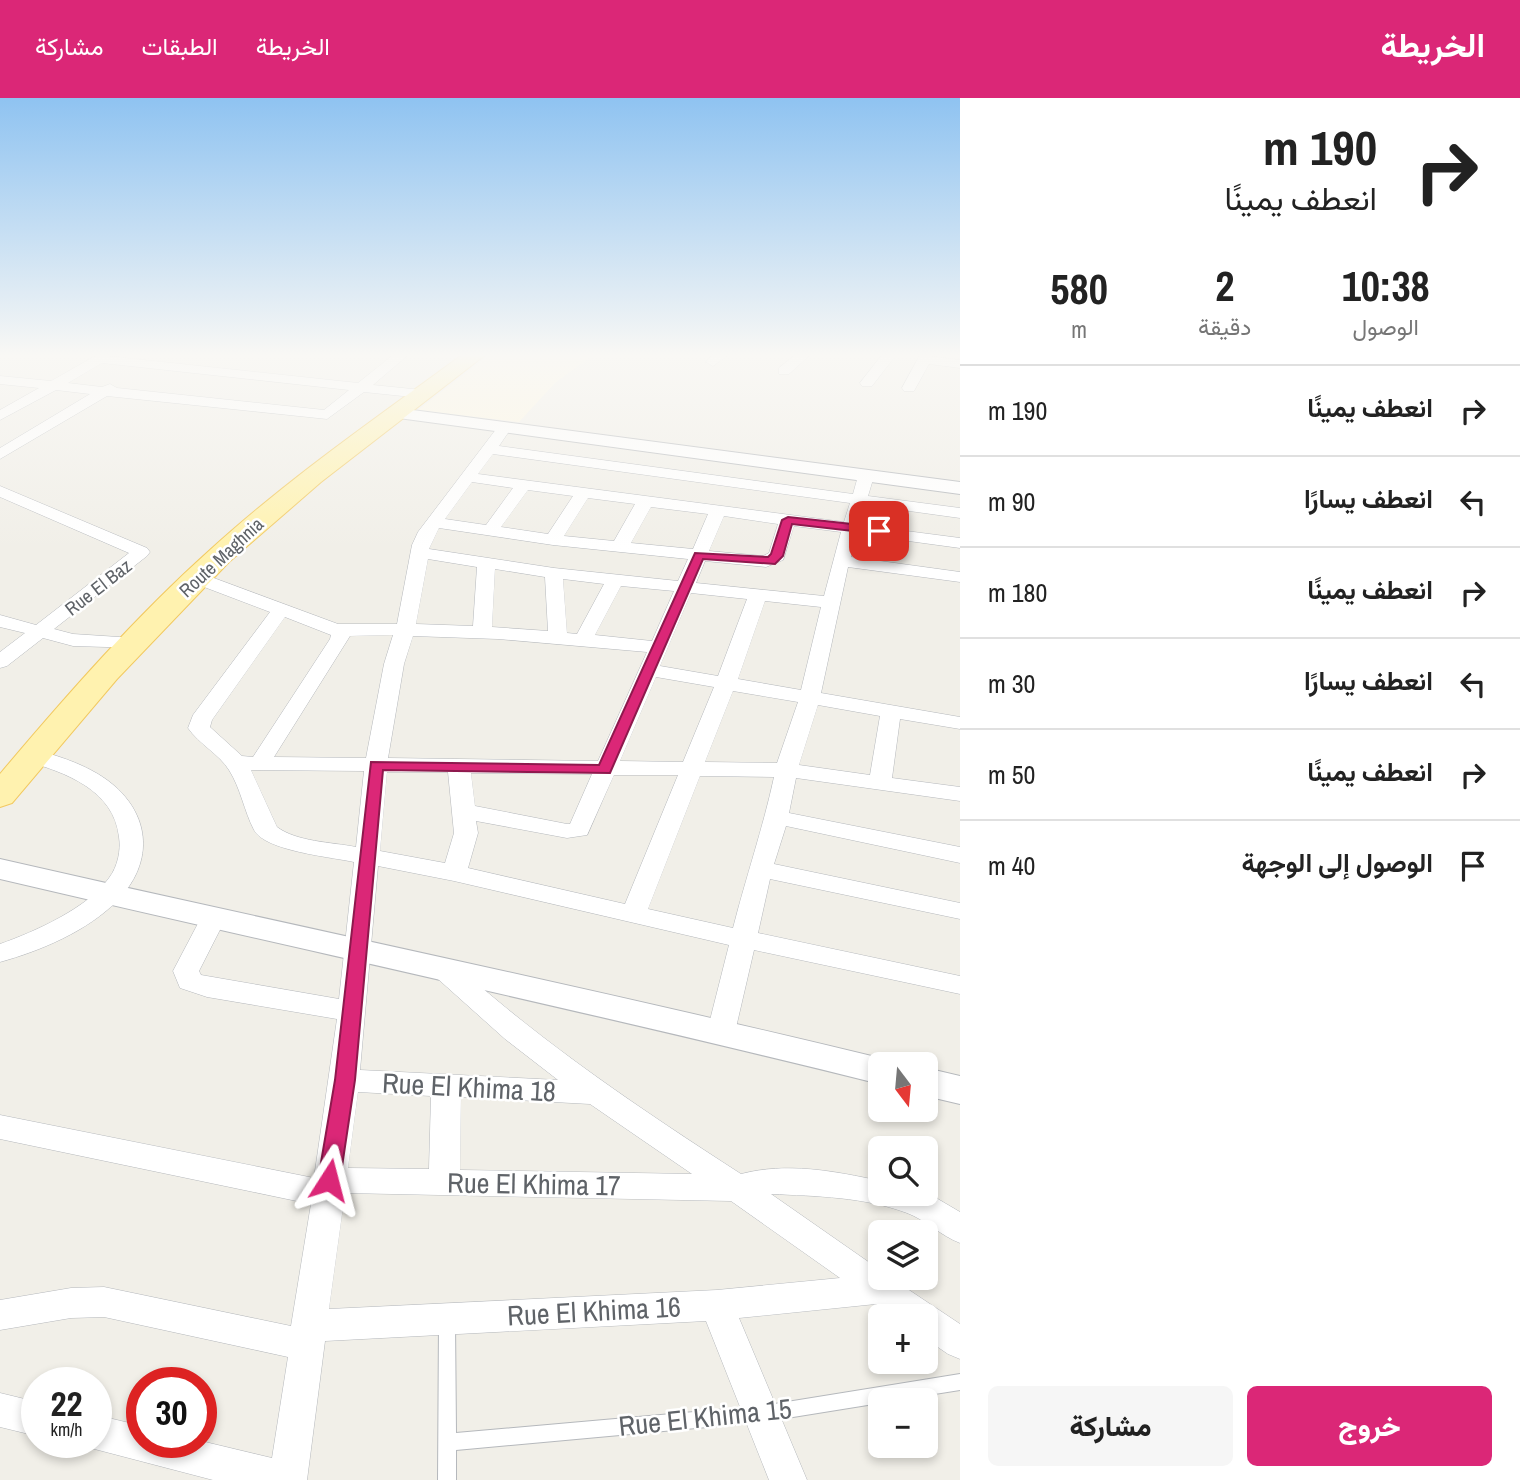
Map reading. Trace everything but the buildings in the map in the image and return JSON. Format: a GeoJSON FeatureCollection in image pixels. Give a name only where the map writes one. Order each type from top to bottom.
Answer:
{"type":"FeatureCollection","features":[{"type":"Feature","properties":{"kind":"main road","name":"Route Maghnia"},"geometry":{"type":"LineString","coordinates":[[0,796],[134,644],[197,578],[293,492],[388,419]]}},
{"type":"Feature","properties":{"kind":"street"},"geometry":{"type":"LineString","coordinates":[[0,454],[58,419]]}},
{"type":"Feature","properties":{"kind":"street"},"geometry":{"type":"LineString","coordinates":[[447,419],[960,488]]}},
{"type":"Feature","properties":{"kind":"street"},"geometry":{"type":"LineString","coordinates":[[112,1437],[288,1480],[345,1080],[376,765],[394,664],[410,613],[420,553],[433,522],[505,427]]}},
{"type":"Feature","properties":{"kind":"street"},"geometry":{"type":"LineString","coordinates":[[488,449],[960,513]]}},
{"type":"Feature","properties":{"kind":"street"},"geometry":{"type":"LineString","coordinates":[[721,1032],[760,869],[777,817],[786,770],[810,696],[841,561],[866,476]]}},
{"type":"Feature","properties":{"kind":"street"},"geometry":{"type":"LineString","coordinates":[[467,477],[960,543]]}},
{"type":"Feature","properties":{"kind":"street"},"geometry":{"type":"LineString","coordinates":[[490,531],[523,486]]}},
{"type":"Feature","properties":{"kind":"street","name":"Rue El Baz"},"geometry":{"type":"LineString","coordinates":[[0,491],[141,550],[131,562],[40,633]]}},
{"type":"Feature","properties":{"kind":"street"},"geometry":{"type":"LineString","coordinates":[[553,540],[583,494]]}},
{"type":"Feature","properties":{"kind":"street"},"geometry":{"type":"LineString","coordinates":[[620,548],[645,502]]}},
{"type":"Feature","properties":{"kind":"street"},"geometry":{"type":"LineString","coordinates":[[463,811],[578,831],[718,511]]}},
{"type":"Feature","properties":{"kind":"street"},"geometry":{"type":"LineString","coordinates":[[433,522],[620,548],[771,561],[777,556],[788,520]]}},
{"type":"Feature","properties":{"kind":"street"},"geometry":{"type":"LineString","coordinates":[[420,553],[554,573],[833,603]]}},
{"type":"Feature","properties":{"kind":"street"},"geometry":{"type":"LineString","coordinates":[[841,561],[960,577]]}},
{"type":"Feature","properties":{"kind":"street"},"geometry":{"type":"LineString","coordinates":[[482,632],[486,563]]}},
{"type":"Feature","properties":{"kind":"street"},"geometry":{"type":"LineString","coordinates":[[554,573],[558,638]]}},
{"type":"Feature","properties":{"kind":"street"},"geometry":{"type":"LineString","coordinates":[[197,578],[339,630],[482,632],[657,647]]}},
{"type":"Feature","properties":{"kind":"street"},"geometry":{"type":"LineString","coordinates":[[583,640],[615,580]]}},
{"type":"Feature","properties":{"kind":"street"},"geometry":{"type":"LineString","coordinates":[[634,913],[726,683],[758,595]]}},
{"type":"Feature","properties":{"kind":"street"},"geometry":{"type":"LineString","coordinates":[[281,609],[200,724],[201,732],[248,763],[786,770],[960,794]]}},
{"type":"Feature","properties":{"kind":"street"},"geometry":{"type":"LineString","coordinates":[[0,621],[40,633]]}},
{"type":"Feature","properties":{"kind":"street"},"geometry":{"type":"LineString","coordinates":[[339,630],[342,635],[340,639],[248,763],[248,783],[266,830],[272,835],[960,985]]}},
{"type":"Feature","properties":{"kind":"street"},"geometry":{"type":"LineString","coordinates":[[0,662],[40,633]]}},
{"type":"Feature","properties":{"kind":"street","name":"Rue El Baz"},"geometry":{"type":"LineString","coordinates":[[40,633],[73,639],[134,644]]}},
{"type":"Feature","properties":{"kind":"street"},"geometry":{"type":"LineString","coordinates":[[648,670],[960,723]]}},
{"type":"Feature","properties":{"kind":"street"},"geometry":{"type":"LineString","coordinates":[[880,782],[891,711]]}},
{"type":"Feature","properties":{"kind":"street"},"geometry":{"type":"LineString","coordinates":[[0,953],[41,938],[110,894],[124,874],[134,846],[132,829],[122,808],[107,790],[85,775],[33,756]]}},
{"type":"Feature","properties":{"kind":"street"},"geometry":{"type":"LineString","coordinates":[[454,873],[466,833],[459,766]]}},
{"type":"Feature","properties":{"kind":"street"},"geometry":{"type":"LineString","coordinates":[[777,817],[960,855]]}},
{"type":"Feature","properties":{"kind":"street"},"geometry":{"type":"LineString","coordinates":[[0,869],[357,953],[721,1032],[868,1068]]}},
{"type":"Feature","properties":{"kind":"street"},"geometry":{"type":"LineString","coordinates":[[760,869],[960,911]]}},
{"type":"Feature","properties":{"kind":"street"},"geometry":{"type":"LineString","coordinates":[[213,918],[186,971],[190,981],[207,987],[350,1011]]}},
{"type":"Feature","properties":{"kind":"street"},"geometry":{"type":"LineString","coordinates":[[447,972],[492,1014],[594,1093],[738,1188],[868,1280]]}},
{"type":"Feature","properties":{"kind":"street","name":"Rue El Khima 18"},"geometry":{"type":"LineString","coordinates":[[345,1080],[594,1093]]}},
{"type":"Feature","properties":{"kind":"street"},"geometry":{"type":"LineString","coordinates":[[938,1085],[960,1090]]}},
{"type":"Feature","properties":{"kind":"street"},"geometry":{"type":"LineString","coordinates":[[444,1183],[446,1086]]}},
{"type":"Feature","properties":{"kind":"street"},"geometry":{"type":"LineString","coordinates":[[0,1127],[328,1187]]}},
{"type":"Feature","properties":{"kind":"street"},"geometry":{"type":"LineString","coordinates":[[738,1188],[764,1181],[820,1183],[868,1192]]}},
{"type":"Feature","properties":{"kind":"street","name":"Rue El Khima 17"},"geometry":{"type":"LineString","coordinates":[[328,1187],[444,1183],[738,1188]]}},
{"type":"Feature","properties":{"kind":"street"},"geometry":{"type":"LineString","coordinates":[[924,1206],[960,1228]]}},
{"type":"Feature","properties":{"kind":"street"},"geometry":{"type":"LineString","coordinates":[[936,1206],[960,1211]]}},
{"type":"Feature","properties":{"kind":"street","name":"Rue El Khima 16"},"geometry":{"type":"LineString","coordinates":[[0,1315],[71,1303],[104,1302],[307,1336],[447,1320],[717,1305],[870,1290]]}},
{"type":"Feature","properties":{"kind":"street"},"geometry":{"type":"LineString","coordinates":[[881,1290],[902,1304]]}},
{"type":"Feature","properties":{"kind":"street"},"geometry":{"type":"LineString","coordinates":[[717,1305],[788,1480]]}},
{"type":"Feature","properties":{"kind":"street"},"geometry":{"type":"LineString","coordinates":[[938,1328],[960,1343]]}},
{"type":"Feature","properties":{"kind":"street"},"geometry":{"type":"LineString","coordinates":[[0,1410],[21,1415]]}},
{"type":"Feature","properties":{"kind":"lane"},"geometry":{"type":"LineString","coordinates":[[447,1320],[447,1480]]}},
{"type":"Feature","properties":{"kind":"lane","name":"Rue El Khima 15"},"geometry":{"type":"LineString","coordinates":[[448,1442],[762,1414],[960,1382]]}},
{"type":"Feature","properties":{"kind":"route"},"geometry":{"type":"LineString","coordinates":[[329,1180],[345,1080],[376,765],[605,769],[699,555],[771,561],[777,556],[788,520],[879,531]]}}]}
